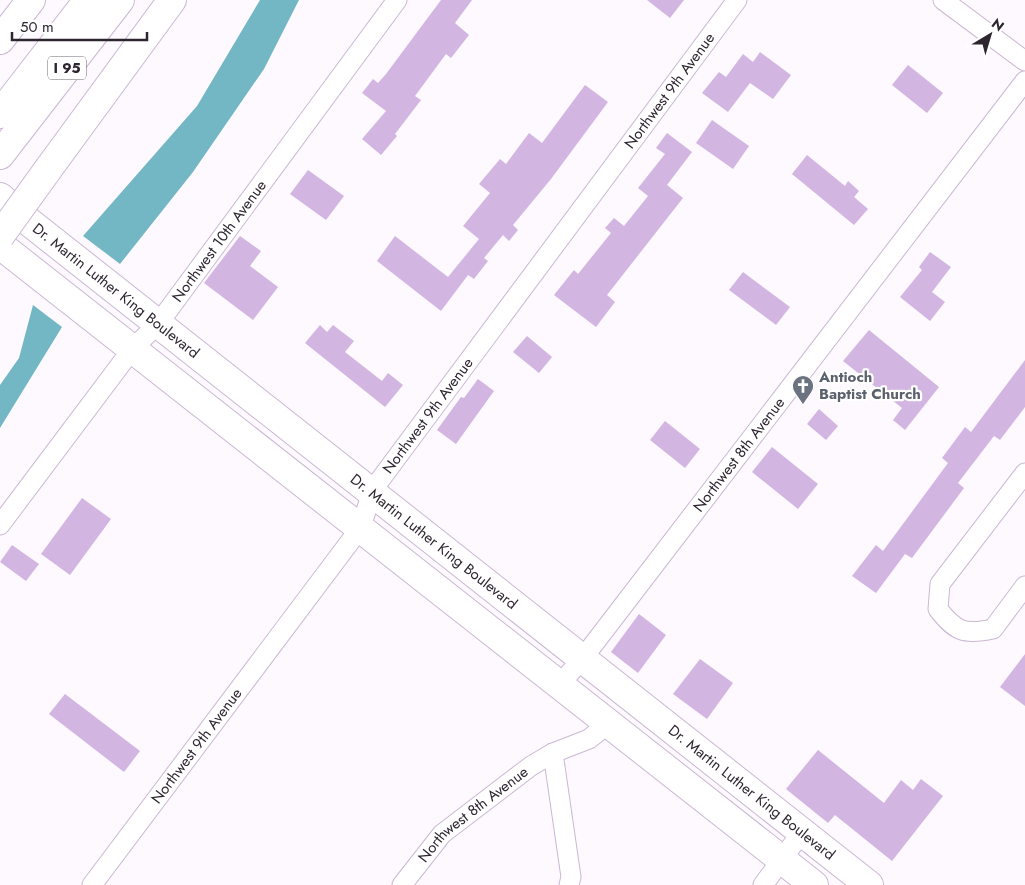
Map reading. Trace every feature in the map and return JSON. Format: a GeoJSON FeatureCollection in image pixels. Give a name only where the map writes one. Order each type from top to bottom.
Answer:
{"type":"FeatureCollection","features":[{"type":"Feature","properties":{"kind":"main road"},"geometry":{"type":"LineString","coordinates":[[0,40],[31,0]]}},
{"type":"Feature","properties":{"kind":"main road"},"geometry":{"type":"LineString","coordinates":[[5,135],[88,0]]}},
{"type":"Feature","properties":{"kind":"main road","name":"I 95"},"geometry":{"type":"LineString","coordinates":[[5,135],[120,0]]}},
{"type":"Feature","properties":{"kind":"main road"},"geometry":{"type":"LineString","coordinates":[[0,236],[89,100],[145,36],[172,0]]}},
{"type":"Feature","properties":{"kind":"main road"},"geometry":{"type":"LineString","coordinates":[[0,216],[45,165]]}},
{"type":"Feature","properties":{"kind":"main road","name":"Dr. Martin Luther King Boulevard"},"geometry":{"type":"LineString","coordinates":[[0,196],[19,214],[869,885]]}},
{"type":"Feature","properties":{"kind":"main road"},"geometry":{"type":"LineString","coordinates":[[0,245],[610,722],[814,885]]}},
{"type":"Feature","properties":{"kind":"street","name":"Northwest 10th Avenue"},"geometry":{"type":"LineString","coordinates":[[0,525],[133,348],[158,324],[397,0]]}},
{"type":"Feature","properties":{"kind":"street","name":"Northwest 9th Avenue"},"geometry":{"type":"LineString","coordinates":[[92,885],[361,527],[372,492],[738,0]]}},
{"type":"Feature","properties":{"kind":"street"},"geometry":{"type":"LineString","coordinates":[[943,0],[1025,61]]}},
{"type":"Feature","properties":{"kind":"street","name":"Northwest 8th Avenue"},"geometry":{"type":"LineString","coordinates":[[560,684],[583,658],[1025,81]]}},
{"type":"Feature","properties":{"kind":"street"},"geometry":{"type":"LineString","coordinates":[[1025,473],[940,584],[938,609],[952,626],[972,633],[993,629],[1025,586]]}},
{"type":"Feature","properties":{"kind":"street","name":"Northwest 8th Avenue"},"geometry":{"type":"LineString","coordinates":[[402,885],[442,834],[531,766],[553,753],[589,739],[610,722]]}},
{"type":"Feature","properties":{"kind":"street"},"geometry":{"type":"LineString","coordinates":[[553,753],[571,877],[569,885]]}},
{"type":"Feature","properties":{"kind":"street"},"geometry":{"type":"LineString","coordinates":[[763,885],[802,832]]}},
{"type":"Feature","properties":{"kind":"water"},"geometry":{"type":"Polygon","coordinates":[[[260,0],[299,0],[264,69],[193,172],[120,264],[83,236],[197,106],[260,0]]]}},
{"type":"Feature","properties":{"kind":"water"},"geometry":{"type":"Polygon","coordinates":[[[33,305],[62,327],[0,428],[0,385],[19,358],[33,305]]]}},
{"type":"Feature","properties":{"kind":"building"},"geometry":{"type":"Polygon","coordinates":[[[441,0],[472,0],[455,23],[469,35],[451,58],[446,54],[415,96],[421,100],[395,134],[397,136],[381,155],[362,139],[386,111],[362,93],[373,79],[378,83],[386,74],[441,0]]]}},
{"type":"Feature","properties":{"kind":"building"},"geometry":{"type":"Polygon","coordinates":[[[647,0],[684,0],[670,18],[647,0]]]}},
{"type":"Feature","properties":{"kind":"building"},"geometry":{"type":"Polygon","coordinates":[[[760,52],[791,75],[773,99],[750,83],[728,112],[702,93],[719,72],[726,77],[743,54],[753,62],[760,52]]]}},
{"type":"Feature","properties":{"kind":"building"},"geometry":{"type":"Polygon","coordinates":[[[908,65],[943,93],[927,113],[892,85],[908,65]]]}},
{"type":"Feature","properties":{"kind":"building"},"geometry":{"type":"Polygon","coordinates":[[[585,85],[608,102],[551,179],[513,225],[518,230],[509,241],[503,235],[484,258],[488,261],[474,279],[468,275],[441,311],[377,261],[395,236],[448,277],[479,239],[463,226],[490,193],[479,184],[500,159],[506,164],[529,133],[542,143],[585,85]]]}},
{"type":"Feature","properties":{"kind":"building"},"geometry":{"type":"Polygon","coordinates":[[[712,120],[749,146],[733,169],[696,143],[712,120]]]}},
{"type":"Feature","properties":{"kind":"building"},"geometry":{"type":"Polygon","coordinates":[[[667,133],[692,152],[667,185],[683,198],[607,295],[615,302],[596,327],[554,295],[574,270],[578,274],[611,233],[605,228],[614,218],[624,226],[648,196],[638,188],[665,154],[656,148],[667,133]]]}},
{"type":"Feature","properties":{"kind":"building"},"geometry":{"type":"Polygon","coordinates":[[[807,155],[845,186],[848,181],[859,191],[854,197],[868,209],[854,225],[792,174],[807,155]]]}},
{"type":"Feature","properties":{"kind":"building"},"geometry":{"type":"Polygon","coordinates":[[[308,170],[344,196],[326,220],[290,194],[308,170]]]}},
{"type":"Feature","properties":{"kind":"building"},"geometry":{"type":"Polygon","coordinates":[[[240,236],[261,251],[250,266],[278,287],[253,320],[204,283],[240,236]]]}},
{"type":"Feature","properties":{"kind":"building"},"geometry":{"type":"Polygon","coordinates":[[[930,252],[951,267],[932,292],[945,302],[930,321],[900,297],[922,270],[919,267],[930,252]]]}},
{"type":"Feature","properties":{"kind":"building"},"geometry":{"type":"Polygon","coordinates":[[[743,272],[790,307],[776,325],[729,290],[743,272]]]}},
{"type":"Feature","properties":{"kind":"building"},"geometry":{"type":"Polygon","coordinates":[[[320,325],[327,332],[333,325],[354,341],[345,352],[382,381],[388,373],[403,385],[385,407],[305,343],[320,325]]]}},
{"type":"Feature","properties":{"kind":"building"},"geometry":{"type":"Polygon","coordinates":[[[869,330],[939,387],[905,430],[893,420],[902,408],[843,361],[869,330]]]}},
{"type":"Feature","properties":{"kind":"building"},"geometry":{"type":"Polygon","coordinates":[[[527,336],[552,357],[539,373],[513,352],[527,336]]]}},
{"type":"Feature","properties":{"kind":"building"},"geometry":{"type":"Polygon","coordinates":[[[1025,360],[1025,407],[1000,440],[994,436],[958,483],[964,488],[912,558],[905,554],[876,593],[852,576],[876,545],[883,551],[948,463],[942,458],[965,427],[971,432],[1025,360]]]}},
{"type":"Feature","properties":{"kind":"building"},"geometry":{"type":"Polygon","coordinates":[[[478,379],[494,391],[456,444],[437,430],[461,397],[464,398],[478,379]]]}},
{"type":"Feature","properties":{"kind":"building"},"geometry":{"type":"Polygon","coordinates":[[[819,409],[838,426],[826,440],[807,424],[819,409]]]}},
{"type":"Feature","properties":{"kind":"building"},"geometry":{"type":"Polygon","coordinates":[[[665,421],[700,449],[685,468],[650,440],[665,421]]]}},
{"type":"Feature","properties":{"kind":"building"},"geometry":{"type":"Polygon","coordinates":[[[772,447],[818,484],[798,509],[752,472],[772,447]]]}},
{"type":"Feature","properties":{"kind":"building"},"geometry":{"type":"Polygon","coordinates":[[[82,498],[111,519],[70,575],[41,554],[82,498]]]}},
{"type":"Feature","properties":{"kind":"building"},"geometry":{"type":"Polygon","coordinates":[[[12,545],[39,564],[26,581],[0,562],[12,545]]]}},
{"type":"Feature","properties":{"kind":"building"},"geometry":{"type":"Polygon","coordinates":[[[639,614],[666,635],[638,673],[611,652],[639,614]]]}},
{"type":"Feature","properties":{"kind":"building"},"geometry":{"type":"Polygon","coordinates":[[[1025,654],[1025,706],[1000,687],[1025,654]]]}},
{"type":"Feature","properties":{"kind":"building"},"geometry":{"type":"Polygon","coordinates":[[[700,659],[733,683],[707,719],[673,694],[700,659]]]}},
{"type":"Feature","properties":{"kind":"building"},"geometry":{"type":"Polygon","coordinates":[[[65,694],[140,751],[124,772],[49,714],[65,694]]]}},
{"type":"Feature","properties":{"kind":"building"},"geometry":{"type":"Polygon","coordinates":[[[818,750],[884,803],[901,780],[913,790],[921,779],[943,796],[892,861],[835,815],[828,823],[786,789],[818,750]]]}},
{"type":"Feature","properties":{"kind":"place","name":"Antioch Baptist Church"},"geometry":{"type":"Point","coordinates":[803,405]}}]}
